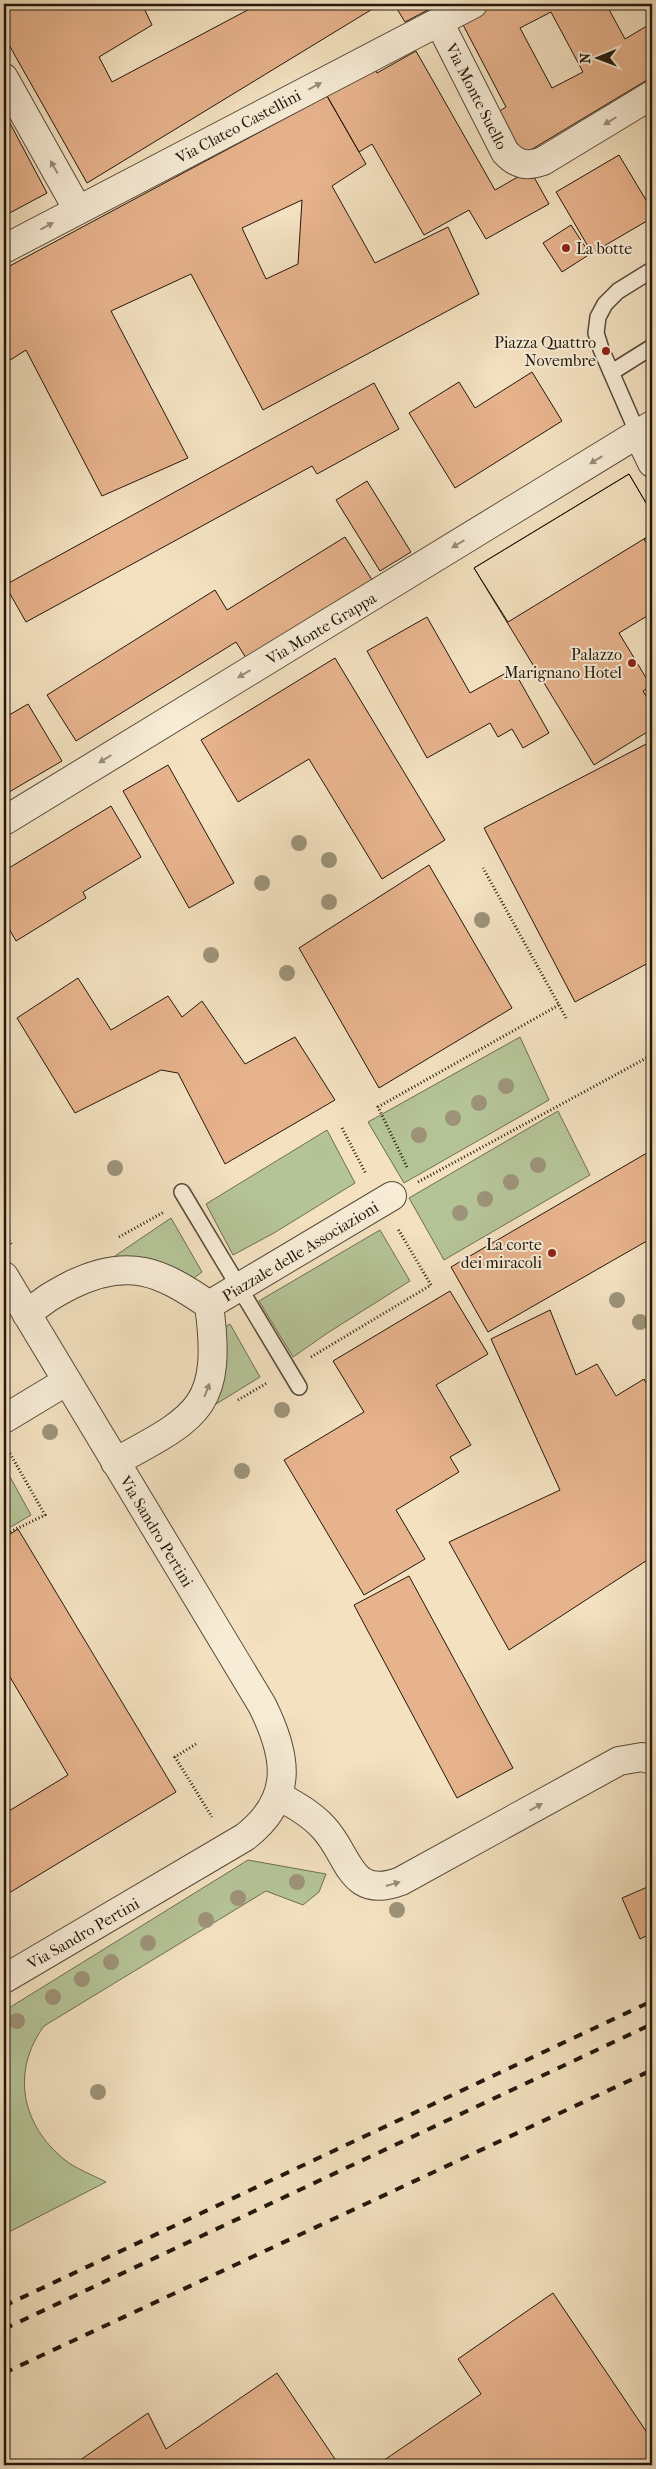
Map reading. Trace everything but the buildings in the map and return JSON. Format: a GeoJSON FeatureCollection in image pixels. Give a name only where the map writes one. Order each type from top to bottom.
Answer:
{"type":"FeatureCollection","features":[{"type":"Feature","properties":{"kind":"street","name":"Via Clateo Castellini"},"geometry":{"type":"LineString","coordinates":[[4,249],[473,4]]}},
{"type":"Feature","properties":{"kind":"street","name":"Via Monte Suello"},"geometry":{"type":"LineString","coordinates":[[439,22],[505,152],[512,159],[523,165],[532,165],[543,161],[652,96]]}},
{"type":"Feature","properties":{"kind":"street"},"geometry":{"type":"LineString","coordinates":[[4,78],[78,210]]}},
{"type":"Feature","properties":{"kind":"street"},"geometry":{"type":"LineString","coordinates":[[645,430],[652,463]]}},
{"type":"Feature","properties":{"kind":"street","name":"Via Monte Grappa"},"geometry":{"type":"LineString","coordinates":[[4,821],[645,430]]}},
{"type":"Feature","properties":{"kind":"street","name":"Piazzale delle Associazioni"},"geometry":{"type":"LineString","coordinates":[[209,1305],[396,1194]]}},
{"type":"Feature","properties":{"kind":"street","name":"Piazzale delle Associazioni"},"geometry":{"type":"LineString","coordinates":[[27,1315],[42,1300],[87,1277],[123,1269],[149,1272],[161,1276],[209,1305]]}},
{"type":"Feature","properties":{"kind":"street","name":"Via Sandro Pertini"},"geometry":{"type":"LineString","coordinates":[[4,1276],[267,1715],[281,1756],[279,1796],[266,1818],[239,1841],[4,1979]]}},
{"type":"Feature","properties":{"kind":"street","name":"Piazzale delle Associazioni"},"geometry":{"type":"LineString","coordinates":[[115,1462],[177,1428],[198,1407],[209,1383],[214,1357],[209,1305]]}},
{"type":"Feature","properties":{"kind":"street"},"geometry":{"type":"LineString","coordinates":[[4,1419],[67,1381]]}},
{"type":"Feature","properties":{"kind":"street"},"geometry":{"type":"LineString","coordinates":[[279,1796],[304,1811],[324,1828],[350,1870],[364,1883],[372,1886],[392,1885],[620,1761],[642,1757],[652,1760]]}},
{"type":"Feature","properties":{"kind":"lane"},"geometry":{"type":"LineString","coordinates":[[645,430],[612,372],[596,333],[598,317],[605,304],[618,291],[652,270]]}},
{"type":"Feature","properties":{"kind":"lane"},"geometry":{"type":"LineString","coordinates":[[612,372],[652,347]]}},
{"type":"Feature","properties":{"kind":"lane"},"geometry":{"type":"LineString","coordinates":[[182,1192],[299,1387]]}},
{"type":"Feature","properties":{"kind":"path"},"geometry":{"type":"LineString","coordinates":[[483,868],[566,1018]]}},
{"type":"Feature","properties":{"kind":"path"},"geometry":{"type":"LineString","coordinates":[[237,1400],[430,1285],[396,1194],[378,1107],[559,1005]]}},
{"type":"Feature","properties":{"kind":"path"},"geometry":{"type":"LineString","coordinates":[[396,1194],[652,1055]]}},
{"type":"Feature","properties":{"kind":"path"},"geometry":{"type":"LineString","coordinates":[[342,1128],[396,1194]]}},
{"type":"Feature","properties":{"kind":"path"},"geometry":{"type":"LineString","coordinates":[[4,1443],[45,1515],[4,1535]]}},
{"type":"Feature","properties":{"kind":"path"},"geometry":{"type":"LineString","coordinates":[[196,1744],[175,1757],[212,1817]]}},
{"type":"Feature","properties":{"kind":"green space"},"geometry":{"type":"Polygon","coordinates":[[[520,1037],[549,1100],[404,1183],[368,1122],[520,1037]]]}},
{"type":"Feature","properties":{"kind":"green space"},"geometry":{"type":"Polygon","coordinates":[[[558,1111],[590,1175],[444,1260],[409,1198],[558,1111]]]}},
{"type":"Feature","properties":{"kind":"green space"},"geometry":{"type":"Polygon","coordinates":[[[327,1130],[355,1183],[274,1233],[233,1255],[206,1204],[327,1130]]]}},
{"type":"Feature","properties":{"kind":"green space"},"geometry":{"type":"Polygon","coordinates":[[[171,1218],[202,1272],[182,1287],[149,1272],[75,1283],[171,1218]]]}},
{"type":"Feature","properties":{"kind":"green space"},"geometry":{"type":"Polygon","coordinates":[[[380,1230],[410,1281],[293,1357],[259,1301],[380,1230]]]}},
{"type":"Feature","properties":{"kind":"green space"},"geometry":{"type":"Polygon","coordinates":[[[230,1324],[260,1377],[177,1428],[213,1334],[230,1324]]]}},
{"type":"Feature","properties":{"kind":"green space"},"geometry":{"type":"Polygon","coordinates":[[[4,1466],[31,1515],[4,1531],[4,1466]]]}},
{"type":"Feature","properties":{"kind":"green space"},"geometry":{"type":"Polygon","coordinates":[[[248,1860],[326,1874],[319,1892],[303,1905],[266,1891],[44,2026],[34,2043],[27,2061],[26,2097],[30,2114],[50,2146],[65,2160],[106,2182],[9,2232],[4,2224],[4,2011],[248,1860]]]}},
{"type":"Feature","properties":{"kind":"railway"},"geometry":{"type":"LineString","coordinates":[[4,2306],[652,2001]]}},
{"type":"Feature","properties":{"kind":"railway"},"geometry":{"type":"LineString","coordinates":[[4,2329],[652,2024]]}},
{"type":"Feature","properties":{"kind":"railway"},"geometry":{"type":"LineString","coordinates":[[4,2373],[652,2070]]}},
{"type":"Feature","properties":{"kind":"place","name":"La botte"},"geometry":{"type":"Point","coordinates":[566,248]}},
{"type":"Feature","properties":{"kind":"place","name":"Piazza Quattro Novembre"},"geometry":{"type":"Point","coordinates":[606,351]}},
{"type":"Feature","properties":{"kind":"place","name":"Palazzo Marignano Hotel"},"geometry":{"type":"Point","coordinates":[632,663]}},
{"type":"Feature","properties":{"kind":"place","name":"La corte dei miracoli"},"geometry":{"type":"Point","coordinates":[552,1253]}}]}
